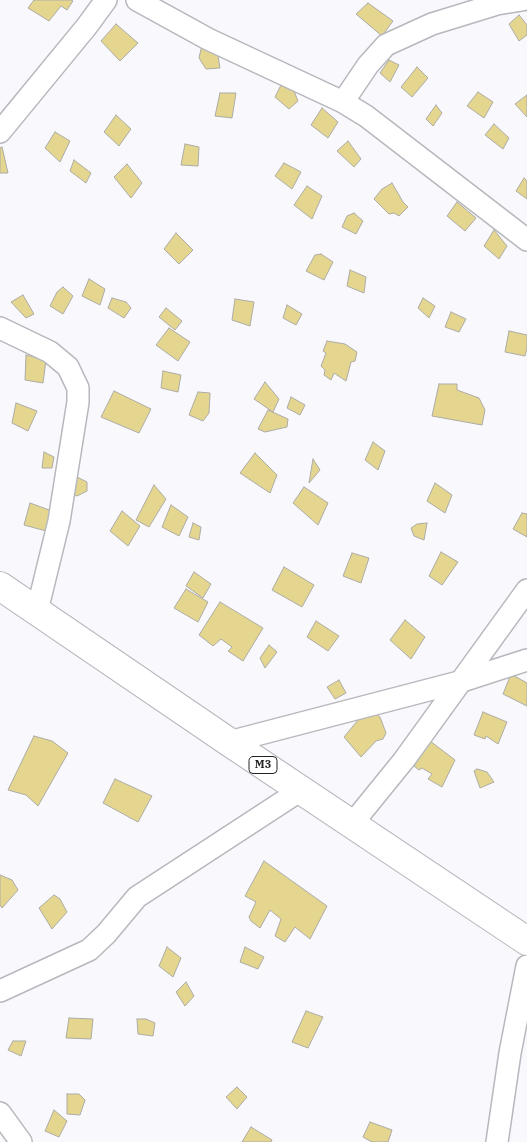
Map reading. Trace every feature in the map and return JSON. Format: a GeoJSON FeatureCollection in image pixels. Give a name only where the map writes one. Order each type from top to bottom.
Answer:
{"type":"FeatureCollection","features":[{"type":"Feature","properties":{"kind":"main road","name":"M3"},"geometry":{"type":"LineString","coordinates":[[0,586],[527,941]]}},
{"type":"Feature","properties":{"kind":"street"},"geometry":{"type":"LineString","coordinates":[[0,132],[106,0]]}},
{"type":"Feature","properties":{"kind":"street"},"geometry":{"type":"LineString","coordinates":[[137,0],[208,39],[343,102],[366,116],[527,240]]}},
{"type":"Feature","properties":{"kind":"street"},"geometry":{"type":"LineString","coordinates":[[343,102],[368,66],[386,46],[432,24],[497,4],[522,0]]}},
{"type":"Feature","properties":{"kind":"street"},"geometry":{"type":"LineString","coordinates":[[0,328],[50,352],[68,367],[78,388],[78,402],[59,521],[37,611]]}},
{"type":"Feature","properties":{"kind":"street"},"geometry":{"type":"LineString","coordinates":[[352,824],[404,760],[527,590]]}},
{"type":"Feature","properties":{"kind":"street"},"geometry":{"type":"LineString","coordinates":[[229,742],[459,682],[527,660]]}},
{"type":"Feature","properties":{"kind":"street"},"geometry":{"type":"LineString","coordinates":[[0,995],[89,950],[106,934],[137,897],[301,790]]}},
{"type":"Feature","properties":{"kind":"street"},"geometry":{"type":"LineString","coordinates":[[497,1142],[510,1053],[527,966]]}},
{"type":"Feature","properties":{"kind":"street"},"geometry":{"type":"LineString","coordinates":[[0,1113],[21,1142]]}},
{"type":"Feature","properties":{"kind":"building"},"geometry":{"type":"Polygon","coordinates":[[[34,0],[73,1],[67,10],[61,6],[49,21],[28,8],[34,0]]]}},
{"type":"Feature","properties":{"kind":"building"},"geometry":{"type":"Polygon","coordinates":[[[368,3],[393,21],[382,36],[356,14],[368,3]]]}},
{"type":"Feature","properties":{"kind":"building"},"geometry":{"type":"Polygon","coordinates":[[[519,15],[527,25],[527,35],[519,41],[509,24],[519,15]]]}},
{"type":"Feature","properties":{"kind":"building"},"geometry":{"type":"Polygon","coordinates":[[[116,24],[138,43],[120,61],[101,41],[116,24]]]}},
{"type":"Feature","properties":{"kind":"building"},"geometry":{"type":"Polygon","coordinates":[[[202,45],[218,56],[220,68],[206,69],[199,58],[202,45]]]}},
{"type":"Feature","properties":{"kind":"building"},"geometry":{"type":"Polygon","coordinates":[[[389,60],[399,65],[390,82],[380,73],[389,60]]]}},
{"type":"Feature","properties":{"kind":"building"},"geometry":{"type":"Polygon","coordinates":[[[417,67],[428,78],[412,97],[401,87],[417,67]]]}},
{"type":"Feature","properties":{"kind":"building"},"geometry":{"type":"Polygon","coordinates":[[[281,85],[294,91],[298,101],[289,109],[275,97],[281,85]]]}},
{"type":"Feature","properties":{"kind":"building"},"geometry":{"type":"Polygon","coordinates":[[[478,92],[493,102],[484,118],[467,106],[478,92]]]}},
{"type":"Feature","properties":{"kind":"building"},"geometry":{"type":"Polygon","coordinates":[[[220,93],[236,93],[232,118],[215,116],[220,93]]]}},
{"type":"Feature","properties":{"kind":"building"},"geometry":{"type":"Polygon","coordinates":[[[527,95],[527,117],[515,104],[527,95]]]}},
{"type":"Feature","properties":{"kind":"building"},"geometry":{"type":"Polygon","coordinates":[[[436,105],[442,113],[433,126],[426,119],[436,105]]]}},
{"type":"Feature","properties":{"kind":"building"},"geometry":{"type":"Polygon","coordinates":[[[322,108],[338,122],[328,138],[311,125],[322,108]]]}},
{"type":"Feature","properties":{"kind":"building"},"geometry":{"type":"Polygon","coordinates":[[[116,115],[131,129],[119,146],[104,132],[116,115]]]}},
{"type":"Feature","properties":{"kind":"building"},"geometry":{"type":"Polygon","coordinates":[[[494,124],[509,138],[503,149],[485,135],[494,124]]]}},
{"type":"Feature","properties":{"kind":"building"},"geometry":{"type":"Polygon","coordinates":[[[55,132],[70,141],[60,162],[45,148],[55,132]]]}},
{"type":"Feature","properties":{"kind":"building"},"geometry":{"type":"Polygon","coordinates":[[[348,141],[361,159],[354,167],[337,151],[348,141]]]}},
{"type":"Feature","properties":{"kind":"building"},"geometry":{"type":"Polygon","coordinates":[[[185,144],[199,147],[198,166],[181,165],[185,144]]]}},
{"type":"Feature","properties":{"kind":"building"},"geometry":{"type":"Polygon","coordinates":[[[2,147],[8,173],[0,173],[0,148],[2,147]]]}},
{"type":"Feature","properties":{"kind":"building"},"geometry":{"type":"Polygon","coordinates":[[[74,160],[91,173],[86,183],[70,171],[74,160]]]}},
{"type":"Feature","properties":{"kind":"building"},"geometry":{"type":"Polygon","coordinates":[[[284,163],[301,172],[292,189],[275,176],[284,163]]]}},
{"type":"Feature","properties":{"kind":"building"},"geometry":{"type":"Polygon","coordinates":[[[127,164],[142,183],[131,198],[114,177],[127,164]]]}},
{"type":"Feature","properties":{"kind":"building"},"geometry":{"type":"Polygon","coordinates":[[[524,178],[527,181],[527,199],[516,191],[524,178]]]}},
{"type":"Feature","properties":{"kind":"building"},"geometry":{"type":"Polygon","coordinates":[[[392,183],[408,207],[399,216],[394,213],[389,214],[374,199],[382,189],[392,183]]]}},
{"type":"Feature","properties":{"kind":"building"},"geometry":{"type":"Polygon","coordinates":[[[307,186],[322,196],[312,219],[294,205],[307,186]]]}},
{"type":"Feature","properties":{"kind":"building"},"geometry":{"type":"Polygon","coordinates":[[[457,202],[476,218],[465,231],[447,216],[457,202]]]}},
{"type":"Feature","properties":{"kind":"building"},"geometry":{"type":"Polygon","coordinates":[[[354,213],[363,221],[356,234],[342,227],[347,216],[354,213]]]}},
{"type":"Feature","properties":{"kind":"building"},"geometry":{"type":"Polygon","coordinates":[[[494,230],[507,246],[499,259],[484,246],[494,230]]]}},
{"type":"Feature","properties":{"kind":"building"},"geometry":{"type":"Polygon","coordinates":[[[176,233],[193,250],[179,264],[164,249],[176,233]]]}},
{"type":"Feature","properties":{"kind":"building"},"geometry":{"type":"Polygon","coordinates":[[[321,254],[333,262],[324,280],[306,271],[315,255],[321,254]]]}},
{"type":"Feature","properties":{"kind":"building"},"geometry":{"type":"Polygon","coordinates":[[[350,270],[366,277],[364,293],[347,286],[350,270]]]}},
{"type":"Feature","properties":{"kind":"building"},"geometry":{"type":"Polygon","coordinates":[[[89,279],[105,289],[100,305],[82,296],[89,279]]]}},
{"type":"Feature","properties":{"kind":"building"},"geometry":{"type":"Polygon","coordinates":[[[63,287],[73,296],[63,314],[50,306],[57,292],[63,287]]]}},
{"type":"Feature","properties":{"kind":"building"},"geometry":{"type":"Polygon","coordinates":[[[23,295],[34,314],[26,318],[11,302],[23,295]]]}},
{"type":"Feature","properties":{"kind":"building"},"geometry":{"type":"Polygon","coordinates":[[[112,298],[126,302],[131,308],[124,318],[108,308],[112,298]]]}},
{"type":"Feature","properties":{"kind":"building"},"geometry":{"type":"Polygon","coordinates":[[[423,298],[435,306],[429,318],[418,308],[423,298]]]}},
{"type":"Feature","properties":{"kind":"building"},"geometry":{"type":"Polygon","coordinates":[[[235,299],[254,302],[250,326],[232,320],[235,299]]]}},
{"type":"Feature","properties":{"kind":"building"},"geometry":{"type":"Polygon","coordinates":[[[287,305],[302,314],[296,325],[283,318],[287,305]]]}},
{"type":"Feature","properties":{"kind":"building"},"geometry":{"type":"Polygon","coordinates":[[[166,308],[182,321],[175,330],[159,317],[166,308]]]}},
{"type":"Feature","properties":{"kind":"building"},"geometry":{"type":"Polygon","coordinates":[[[451,312],[466,319],[459,332],[445,327],[451,312]]]}},
{"type":"Feature","properties":{"kind":"building"},"geometry":{"type":"Polygon","coordinates":[[[169,328],[190,342],[178,361],[156,345],[169,328]]]}},
{"type":"Feature","properties":{"kind":"building"},"geometry":{"type":"Polygon","coordinates":[[[509,331],[527,335],[525,356],[505,352],[509,331]]]}},
{"type":"Feature","properties":{"kind":"building"},"geometry":{"type":"Polygon","coordinates":[[[327,341],[345,344],[357,352],[355,361],[351,362],[346,381],[334,373],[331,380],[324,375],[325,370],[321,366],[326,353],[323,351],[327,341]]]}},
{"type":"Feature","properties":{"kind":"building"},"geometry":{"type":"Polygon","coordinates":[[[26,355],[46,360],[43,383],[25,380],[26,355]]]}},
{"type":"Feature","properties":{"kind":"building"},"geometry":{"type":"Polygon","coordinates":[[[163,371],[181,375],[178,392],[161,388],[163,371]]]}},
{"type":"Feature","properties":{"kind":"building"},"geometry":{"type":"Polygon","coordinates":[[[265,382],[279,399],[273,412],[254,399],[265,382]]]}},
{"type":"Feature","properties":{"kind":"building"},"geometry":{"type":"Polygon","coordinates":[[[439,384],[457,384],[457,390],[479,398],[485,410],[482,425],[432,416],[439,384]]]}},
{"type":"Feature","properties":{"kind":"building"},"geometry":{"type":"Polygon","coordinates":[[[114,391],[151,409],[139,433],[101,417],[114,391]]]}},
{"type":"Feature","properties":{"kind":"building"},"geometry":{"type":"Polygon","coordinates":[[[198,392],[210,393],[209,413],[203,421],[189,415],[198,392]]]}},
{"type":"Feature","properties":{"kind":"building"},"geometry":{"type":"Polygon","coordinates":[[[291,397],[305,405],[300,415],[287,408],[291,397]]]}},
{"type":"Feature","properties":{"kind":"building"},"geometry":{"type":"Polygon","coordinates":[[[16,403],[37,411],[28,431],[12,423],[16,403]]]}},
{"type":"Feature","properties":{"kind":"building"},"geometry":{"type":"Polygon","coordinates":[[[268,410],[288,419],[287,427],[265,432],[258,429],[268,410]]]}},
{"type":"Feature","properties":{"kind":"building"},"geometry":{"type":"Polygon","coordinates":[[[373,442],[385,451],[378,470],[365,460],[373,442]]]}},
{"type":"Feature","properties":{"kind":"building"},"geometry":{"type":"Polygon","coordinates":[[[44,452],[54,457],[52,468],[42,468],[44,452]]]}},
{"type":"Feature","properties":{"kind":"building"},"geometry":{"type":"Polygon","coordinates":[[[255,453],[277,475],[270,493],[240,473],[255,453]]]}},
{"type":"Feature","properties":{"kind":"building"},"geometry":{"type":"Polygon","coordinates":[[[313,459],[320,470],[309,483],[313,459]]]}},
{"type":"Feature","properties":{"kind":"building"},"geometry":{"type":"Polygon","coordinates":[[[77,477],[87,482],[87,491],[77,496],[70,493],[77,477]]]}},
{"type":"Feature","properties":{"kind":"building"},"geometry":{"type":"Polygon","coordinates":[[[435,483],[452,495],[445,513],[427,501],[435,483]]]}},
{"type":"Feature","properties":{"kind":"building"},"geometry":{"type":"Polygon","coordinates":[[[154,485],[166,499],[149,527],[136,520],[154,485]]]}},
{"type":"Feature","properties":{"kind":"building"},"geometry":{"type":"Polygon","coordinates":[[[304,487],[328,503],[318,525],[293,503],[304,487]]]}},
{"type":"Feature","properties":{"kind":"building"},"geometry":{"type":"Polygon","coordinates":[[[30,503],[52,511],[46,531],[24,525],[30,503]]]}},
{"type":"Feature","properties":{"kind":"building"},"geometry":{"type":"Polygon","coordinates":[[[171,505],[188,517],[179,536],[162,527],[171,505]]]}},
{"type":"Feature","properties":{"kind":"building"},"geometry":{"type":"Polygon","coordinates":[[[122,511],[140,526],[128,546],[110,531],[122,511]]]}},
{"type":"Feature","properties":{"kind":"building"},"geometry":{"type":"Polygon","coordinates":[[[522,513],[527,514],[527,537],[513,529],[522,513]]]}},
{"type":"Feature","properties":{"kind":"building"},"geometry":{"type":"Polygon","coordinates":[[[193,523],[201,527],[199,540],[189,537],[193,523]]]}},
{"type":"Feature","properties":{"kind":"building"},"geometry":{"type":"Polygon","coordinates":[[[427,523],[424,540],[414,536],[411,528],[417,524],[427,523]]]}},
{"type":"Feature","properties":{"kind":"building"},"geometry":{"type":"Polygon","coordinates":[[[441,552],[458,562],[442,585],[429,576],[441,552]]]}},
{"type":"Feature","properties":{"kind":"building"},"geometry":{"type":"Polygon","coordinates":[[[352,553],[369,558],[361,583],[343,576],[352,553]]]}},
{"type":"Feature","properties":{"kind":"building"},"geometry":{"type":"Polygon","coordinates":[[[284,567],[314,585],[302,607],[272,590],[284,567]]]}},
{"type":"Feature","properties":{"kind":"building"},"geometry":{"type":"Polygon","coordinates":[[[194,572],[211,584],[203,598],[186,586],[194,572]]]}},
{"type":"Feature","properties":{"kind":"building"},"geometry":{"type":"Polygon","coordinates":[[[186,589],[208,602],[198,622],[174,608],[186,589]]]}},
{"type":"Feature","properties":{"kind":"building"},"geometry":{"type":"Polygon","coordinates":[[[220,602],[263,628],[243,661],[228,651],[232,647],[221,639],[213,646],[199,635],[220,602]]]}},
{"type":"Feature","properties":{"kind":"building"},"geometry":{"type":"Polygon","coordinates":[[[405,620],[425,637],[411,659],[390,640],[405,620]]]}},
{"type":"Feature","properties":{"kind":"building"},"geometry":{"type":"Polygon","coordinates":[[[316,621],[339,636],[328,651],[307,637],[316,621]]]}},
{"type":"Feature","properties":{"kind":"building"},"geometry":{"type":"Polygon","coordinates":[[[269,645],[277,652],[265,668],[260,658],[269,645]]]}},
{"type":"Feature","properties":{"kind":"building"},"geometry":{"type":"Polygon","coordinates":[[[511,674],[527,683],[527,706],[503,694],[511,674]]]}},
{"type":"Feature","properties":{"kind":"building"},"geometry":{"type":"Polygon","coordinates":[[[339,680],[346,693],[335,699],[327,687],[339,680]]]}},
{"type":"Feature","properties":{"kind":"building"},"geometry":{"type":"Polygon","coordinates":[[[368,708],[380,717],[386,733],[383,739],[376,741],[361,757],[344,737],[368,708]]]}},
{"type":"Feature","properties":{"kind":"building"},"geometry":{"type":"Polygon","coordinates":[[[483,712],[507,722],[498,744],[486,736],[485,739],[474,735],[483,712]]]}},
{"type":"Feature","properties":{"kind":"building"},"geometry":{"type":"Polygon","coordinates":[[[34,736],[52,741],[68,753],[38,806],[26,795],[8,790],[34,736]]]}},
{"type":"Feature","properties":{"kind":"building"},"geometry":{"type":"Polygon","coordinates":[[[430,741],[455,760],[442,787],[428,779],[432,774],[422,768],[419,770],[414,766],[430,741]]]}},
{"type":"Feature","properties":{"kind":"building"},"geometry":{"type":"Polygon","coordinates":[[[477,769],[487,772],[494,782],[480,788],[474,771],[477,769]]]}},
{"type":"Feature","properties":{"kind":"building"},"geometry":{"type":"Polygon","coordinates":[[[115,779],[152,796],[138,822],[103,803],[115,779]]]}},
{"type":"Feature","properties":{"kind":"building"},"geometry":{"type":"Polygon","coordinates":[[[264,861],[327,906],[310,939],[295,927],[285,942],[275,936],[281,919],[270,910],[260,928],[251,921],[249,917],[256,902],[245,896],[264,861]]]}},
{"type":"Feature","properties":{"kind":"building"},"geometry":{"type":"Polygon","coordinates":[[[0,875],[12,880],[18,890],[2,908],[0,905],[0,875]]]}},
{"type":"Feature","properties":{"kind":"building"},"geometry":{"type":"Polygon","coordinates":[[[54,895],[60,899],[67,912],[52,929],[39,908],[54,895]]]}},
{"type":"Feature","properties":{"kind":"building"},"geometry":{"type":"Polygon","coordinates":[[[167,947],[181,958],[173,977],[159,966],[167,947]]]}},
{"type":"Feature","properties":{"kind":"building"},"geometry":{"type":"Polygon","coordinates":[[[245,947],[264,957],[258,969],[240,962],[245,947]]]}},
{"type":"Feature","properties":{"kind":"building"},"geometry":{"type":"Polygon","coordinates":[[[186,982],[194,996],[185,1006],[176,992],[186,982]]]}},
{"type":"Feature","properties":{"kind":"building"},"geometry":{"type":"Polygon","coordinates":[[[306,1011],[323,1017],[308,1048],[292,1042],[306,1011]]]}},
{"type":"Feature","properties":{"kind":"building"},"geometry":{"type":"Polygon","coordinates":[[[69,1018],[93,1019],[91,1039],[66,1038],[69,1018]]]}},
{"type":"Feature","properties":{"kind":"building"},"geometry":{"type":"Polygon","coordinates":[[[137,1019],[146,1019],[155,1023],[153,1036],[138,1034],[137,1019]]]}},
{"type":"Feature","properties":{"kind":"building"},"geometry":{"type":"Polygon","coordinates":[[[13,1041],[26,1041],[21,1056],[8,1050],[13,1041]]]}},
{"type":"Feature","properties":{"kind":"building"},"geometry":{"type":"Polygon","coordinates":[[[237,1087],[247,1097],[237,1109],[226,1097],[237,1087]]]}},
{"type":"Feature","properties":{"kind":"building"},"geometry":{"type":"Polygon","coordinates":[[[67,1094],[79,1094],[85,1100],[80,1115],[67,1114],[67,1094]]]}},
{"type":"Feature","properties":{"kind":"building"},"geometry":{"type":"Polygon","coordinates":[[[54,1110],[67,1121],[59,1137],[45,1131],[54,1110]]]}},
{"type":"Feature","properties":{"kind":"building"},"geometry":{"type":"Polygon","coordinates":[[[370,1122],[392,1130],[388,1142],[372,1142],[363,1137],[370,1122]]]}},
{"type":"Feature","properties":{"kind":"building"},"geometry":{"type":"Polygon","coordinates":[[[251,1127],[272,1140],[271,1142],[242,1142],[251,1127]]]}}]}
